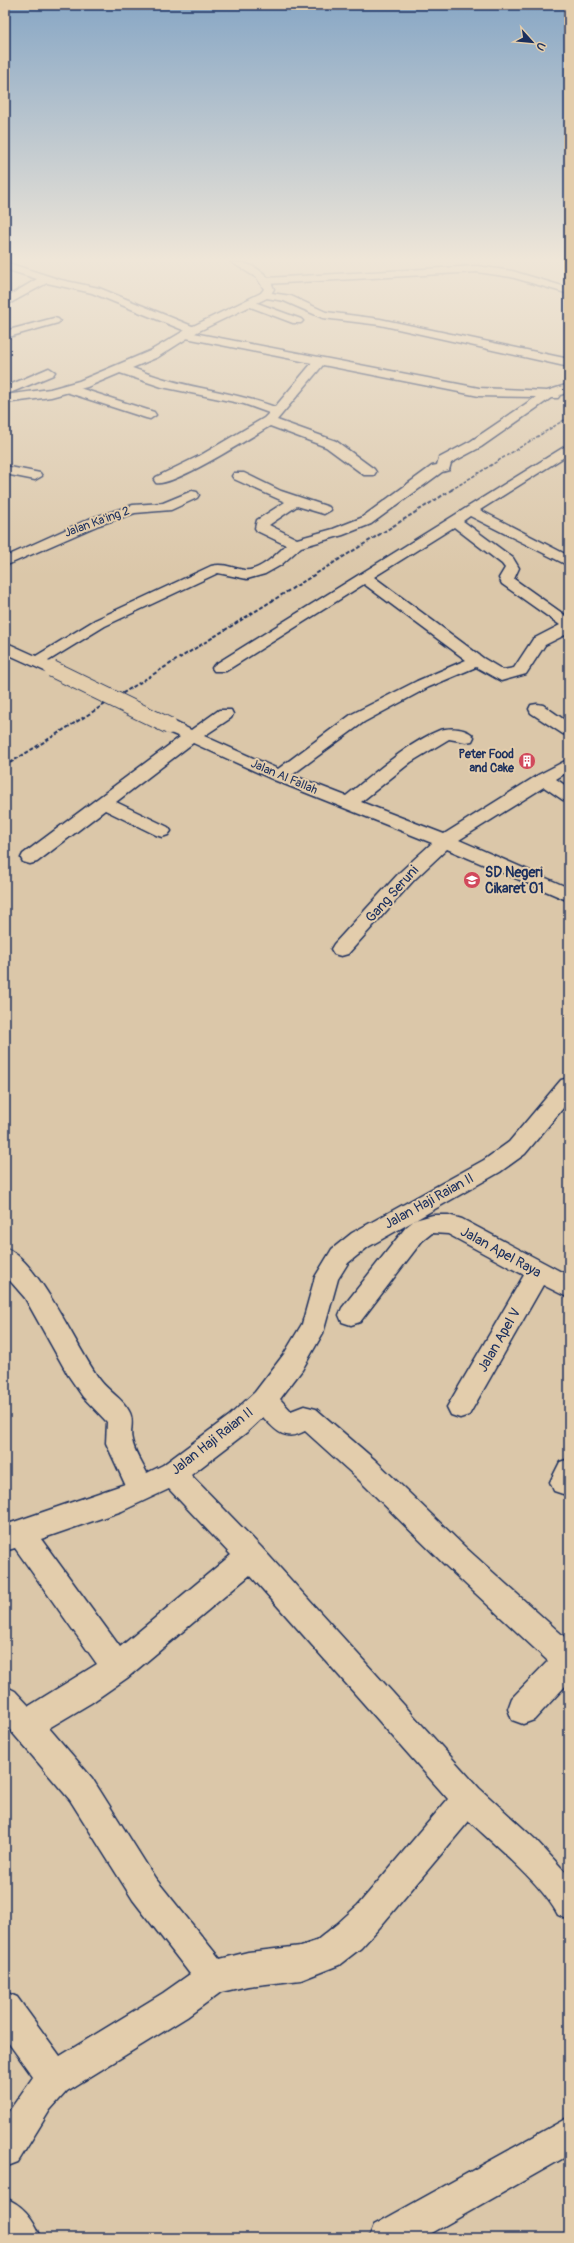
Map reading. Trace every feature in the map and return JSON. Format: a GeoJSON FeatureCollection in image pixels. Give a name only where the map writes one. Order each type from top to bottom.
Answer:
{"type":"FeatureCollection","features":[{"type":"Feature","properties":{"kind":"street"},"geometry":{"type":"LineString","coordinates":[[5,399],[46,394],[70,389],[126,367]]}},
{"type":"Feature","properties":{"kind":"street"},"geometry":{"type":"LineString","coordinates":[[161,480],[206,458],[273,417],[316,367]]}},
{"type":"Feature","properties":{"kind":"street"},"geometry":{"type":"LineString","coordinates":[[345,367],[479,392],[549,394],[569,397]]}},
{"type":"Feature","properties":{"kind":"street"},"geometry":{"type":"LineString","coordinates":[[121,369],[166,384],[247,401],[273,417],[331,444],[368,472]]}},
{"type":"Feature","properties":{"kind":"street"},"geometry":{"type":"LineString","coordinates":[[5,391],[49,372]]}},
{"type":"Feature","properties":{"kind":"street"},"geometry":{"type":"LineString","coordinates":[[5,378],[20,384]]}},
{"type":"Feature","properties":{"kind":"street"},"geometry":{"type":"LineString","coordinates":[[36,662],[100,623],[220,568],[239,574],[253,574],[276,562],[296,544],[338,532],[366,521],[437,469],[444,467],[444,462],[476,444],[549,394],[569,388]]}},
{"type":"Feature","properties":{"kind":"street"},"geometry":{"type":"LineString","coordinates":[[70,389],[150,415]]}},
{"type":"Feature","properties":{"kind":"street"},"geometry":{"type":"LineString","coordinates":[[220,668],[471,511],[557,463],[569,448]]}},
{"type":"Feature","properties":{"kind":"street"},"geometry":{"type":"LineString","coordinates":[[5,470],[35,476]]}},
{"type":"Feature","properties":{"kind":"street"},"geometry":{"type":"LineString","coordinates":[[239,476],[295,501],[324,510]]}},
{"type":"Feature","properties":{"kind":"street","name":"Jalan Ka'ing 2"},"geometry":{"type":"LineString","coordinates":[[5,562],[94,522],[133,509],[166,507],[192,495]]}},
{"type":"Feature","properties":{"kind":"street"},"geometry":{"type":"LineString","coordinates":[[295,501],[262,523],[262,528],[296,544]]}},
{"type":"Feature","properties":{"kind":"street"},"geometry":{"type":"LineString","coordinates":[[471,511],[569,562]]}},
{"type":"Feature","properties":{"kind":"street"},"geometry":{"type":"LineString","coordinates":[[365,577],[498,675],[504,676],[517,672],[525,666],[539,642],[569,626],[507,581],[506,578],[512,568],[508,561],[455,521]]}},
{"type":"Feature","properties":{"kind":"street"},"geometry":{"type":"LineString","coordinates":[[508,561],[544,548]]}},
{"type":"Feature","properties":{"kind":"street","name":"Jalan Al Fallah"},"geometry":{"type":"LineString","coordinates":[[5,647],[169,726],[280,776],[445,842],[569,894]]}},
{"type":"Feature","properties":{"kind":"street"},"geometry":{"type":"LineString","coordinates":[[280,776],[316,746],[358,718],[423,684],[477,661]]}},
{"type":"Feature","properties":{"kind":"street"},"geometry":{"type":"LineString","coordinates":[[537,709],[569,730]]}},
{"type":"Feature","properties":{"kind":"street"},"geometry":{"type":"LineString","coordinates":[[30,858],[193,736],[225,714]]}},
{"type":"Feature","properties":{"kind":"street"},"geometry":{"type":"LineString","coordinates":[[348,803],[405,758],[446,734],[457,734],[466,737]]}},
{"type":"Feature","properties":{"kind":"street","name":"Gang Seruni"},"geometry":{"type":"LineString","coordinates":[[341,949],[407,876],[445,842],[544,778],[569,764]]}},
{"type":"Feature","properties":{"kind":"street"},"geometry":{"type":"LineString","coordinates":[[544,778],[569,796]]}},
{"type":"Feature","properties":{"kind":"street"},"geometry":{"type":"LineString","coordinates":[[104,803],[162,831]]}},
{"type":"Feature","properties":{"kind":"street","name":"Jalan Haji Raian II"},"geometry":{"type":"LineString","coordinates":[[9,1536],[112,1502],[141,1490],[172,1474],[238,1424],[264,1400],[293,1362],[314,1326],[327,1277],[340,1256],[360,1240],[492,1166],[517,1148],[569,1086]]}},
{"type":"Feature","properties":{"kind":"street","name":"Jalan Apel Raya"},"geometry":{"type":"LineString","coordinates":[[351,1315],[414,1234],[422,1227],[431,1223],[442,1223],[454,1226],[569,1288]]}},
{"type":"Feature","properties":{"kind":"street"},"geometry":{"type":"LineString","coordinates":[[5,1258],[34,1291],[77,1367],[92,1389],[119,1417],[119,1443],[141,1490]]}},
{"type":"Feature","properties":{"kind":"street","name":"Jalan Apel V"},"geometry":{"type":"LineString","coordinates":[[460,1407],[538,1272]]}},
{"type":"Feature","properties":{"kind":"street"},"geometry":{"type":"LineString","coordinates":[[264,1400],[287,1425],[293,1425],[307,1417],[366,1469],[456,1556],[560,1652],[564,1662],[562,1668],[524,1708]]}},
{"type":"Feature","properties":{"kind":"street"},"geometry":{"type":"LineString","coordinates":[[172,1474],[251,1556],[468,1799],[525,1851],[564,1894],[569,1904]]}},
{"type":"Feature","properties":{"kind":"street"},"geometry":{"type":"LineString","coordinates":[[9,1536],[117,1668]]}},
{"type":"Feature","properties":{"kind":"street"},"geometry":{"type":"LineString","coordinates":[[26,1725],[81,1693],[117,1668],[251,1556]]}},
{"type":"Feature","properties":{"kind":"street"},"geometry":{"type":"LineString","coordinates":[[5,1700],[81,1789],[144,1889],[213,1977]]}},
{"type":"Feature","properties":{"kind":"street"},"geometry":{"type":"LineString","coordinates":[[5,2148],[38,2098],[55,2080],[175,2004],[213,1977],[248,1969],[301,1963],[327,1953],[349,1936],[369,1916],[468,1799]]}},
{"type":"Feature","properties":{"kind":"street"},"geometry":{"type":"LineString","coordinates":[[5,2009],[55,2080]]}},
{"type":"Feature","properties":{"kind":"street"},"geometry":{"type":"LineString","coordinates":[[387,2238],[569,2135]]}},
{"type":"Feature","properties":{"kind":"railway"},"geometry":{"type":"LineString","coordinates":[[451,490],[569,417]]}},
{"type":"Feature","properties":{"kind":"railway"},"geometry":{"type":"LineString","coordinates":[[5,766],[453,489]]}},
{"type":"Feature","properties":{"kind":"place","name":"Peter Food and Cake"},"geometry":{"type":"Point","coordinates":[527,761]}},
{"type":"Feature","properties":{"kind":"place","name":"SD Negeri Cikaret 01"},"geometry":{"type":"Point","coordinates":[472,880]}}]}
